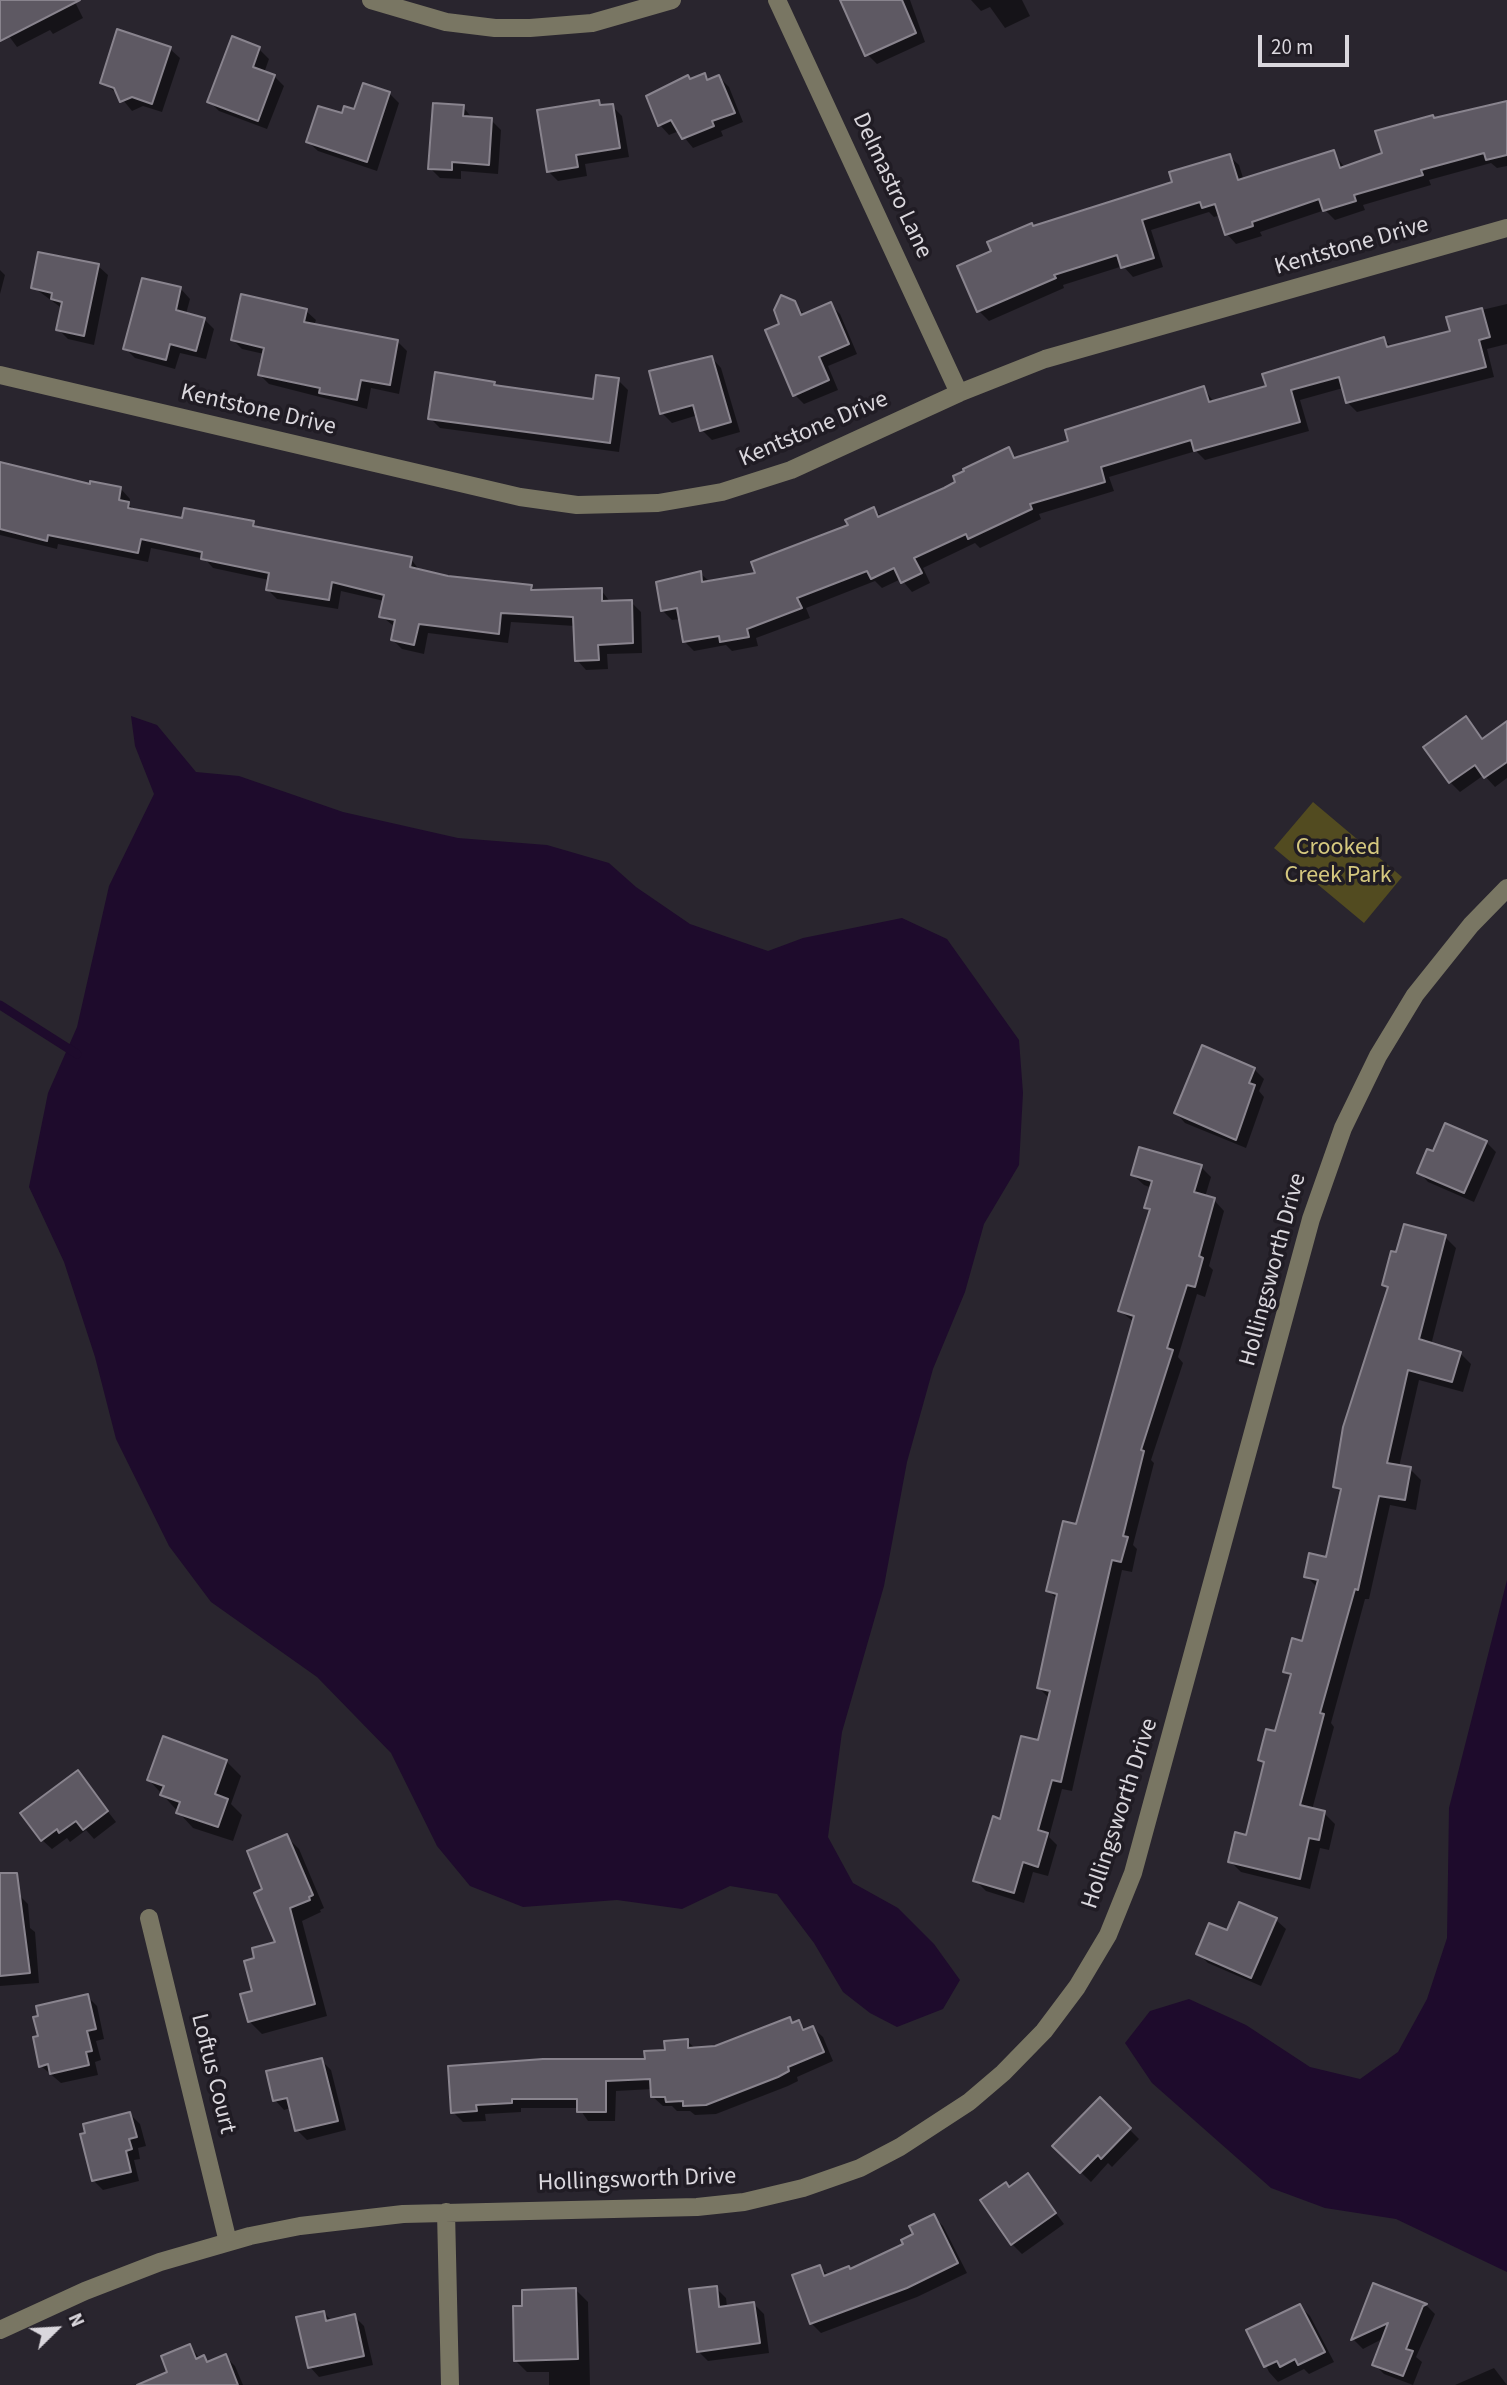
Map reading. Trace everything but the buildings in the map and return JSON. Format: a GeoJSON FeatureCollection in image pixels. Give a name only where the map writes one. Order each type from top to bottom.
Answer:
{"type":"FeatureCollection","features":[{"type":"Feature","properties":{"kind":"street"},"geometry":{"type":"LineString","coordinates":[[370,0],[446,22],[495,28],[530,28],[592,23],[672,0]]}},
{"type":"Feature","properties":{"kind":"street","name":"Delmastro Lane"},"geometry":{"type":"LineString","coordinates":[[777,0],[959,393]]}},
{"type":"Feature","properties":{"kind":"street","name":"Kentstone Drive"},"geometry":{"type":"LineString","coordinates":[[0,375],[541,501],[600,505],[679,501],[757,482],[791,470],[959,393],[1065,353],[1507,228]]}},
{"type":"Feature","properties":{"kind":"street","name":"Hollingsworth Drive"},"geometry":{"type":"LineString","coordinates":[[0,2330],[111,2280],[228,2242],[330,2221],[446,2212],[697,2207],[744,2202],[803,2188],[860,2168],[933,2128],[987,2088],[1044,2031],[1097,1955],[1141,1852],[1311,1219],[1343,1128],[1378,1056],[1415,995],[1471,925],[1507,888]]}},
{"type":"Feature","properties":{"kind":"street","name":"Loftus Court"},"geometry":{"type":"LineString","coordinates":[[149,1918],[228,2242]]}},
{"type":"Feature","properties":{"kind":"street"},"geometry":{"type":"LineString","coordinates":[[446,2212],[450,2385]]}},
{"type":"Feature","properties":{"kind":"green space","name":"Crooked Creek Park"},"geometry":{"type":"Polygon","coordinates":[[[1313,802],[1402,877],[1364,923],[1274,848],[1313,802]]]}},
{"type":"Feature","properties":{"kind":"shaded area"},"geometry":{"type":"Polygon","coordinates":[[[131,716],[157,725],[196,772],[239,776],[343,812],[458,838],[547,845],[609,863],[636,887],[690,924],[768,951],[803,938],[902,918],[947,939],[1019,1040],[1023,1093],[1019,1165],[984,1224],[965,1292],[933,1369],[907,1462],[884,1586],[842,1732],[828,1837],[853,1883],[898,1908],[934,1944],[960,1980],[943,2009],[897,2027],[870,2013],[843,1992],[814,1943],[777,1894],[730,1886],[682,1909],[617,1900],[523,1907],[470,1886],[437,1846],[391,1753],[317,1677],[211,1602],[169,1546],[116,1439],[95,1357],[64,1262],[29,1187],[48,1093],[77,1027],[109,886],[154,794],[135,746],[131,716]]]}},
{"type":"Feature","properties":{"kind":"shaded area"},"geometry":{"type":"Polygon","coordinates":[[[1507,1580],[1507,2272],[1396,2219],[1325,2208],[1271,2188],[1152,2083],[1125,2043],[1150,2011],[1189,1999],[1246,2025],[1310,2067],[1360,2079],[1398,2052],[1427,1999],[1447,1938],[1449,1808],[1507,1580]]]}},
{"type":"Feature","properties":{"kind":"waterway"},"geometry":{"type":"LineString","coordinates":[[0,1005],[77,1054]]}}]}
